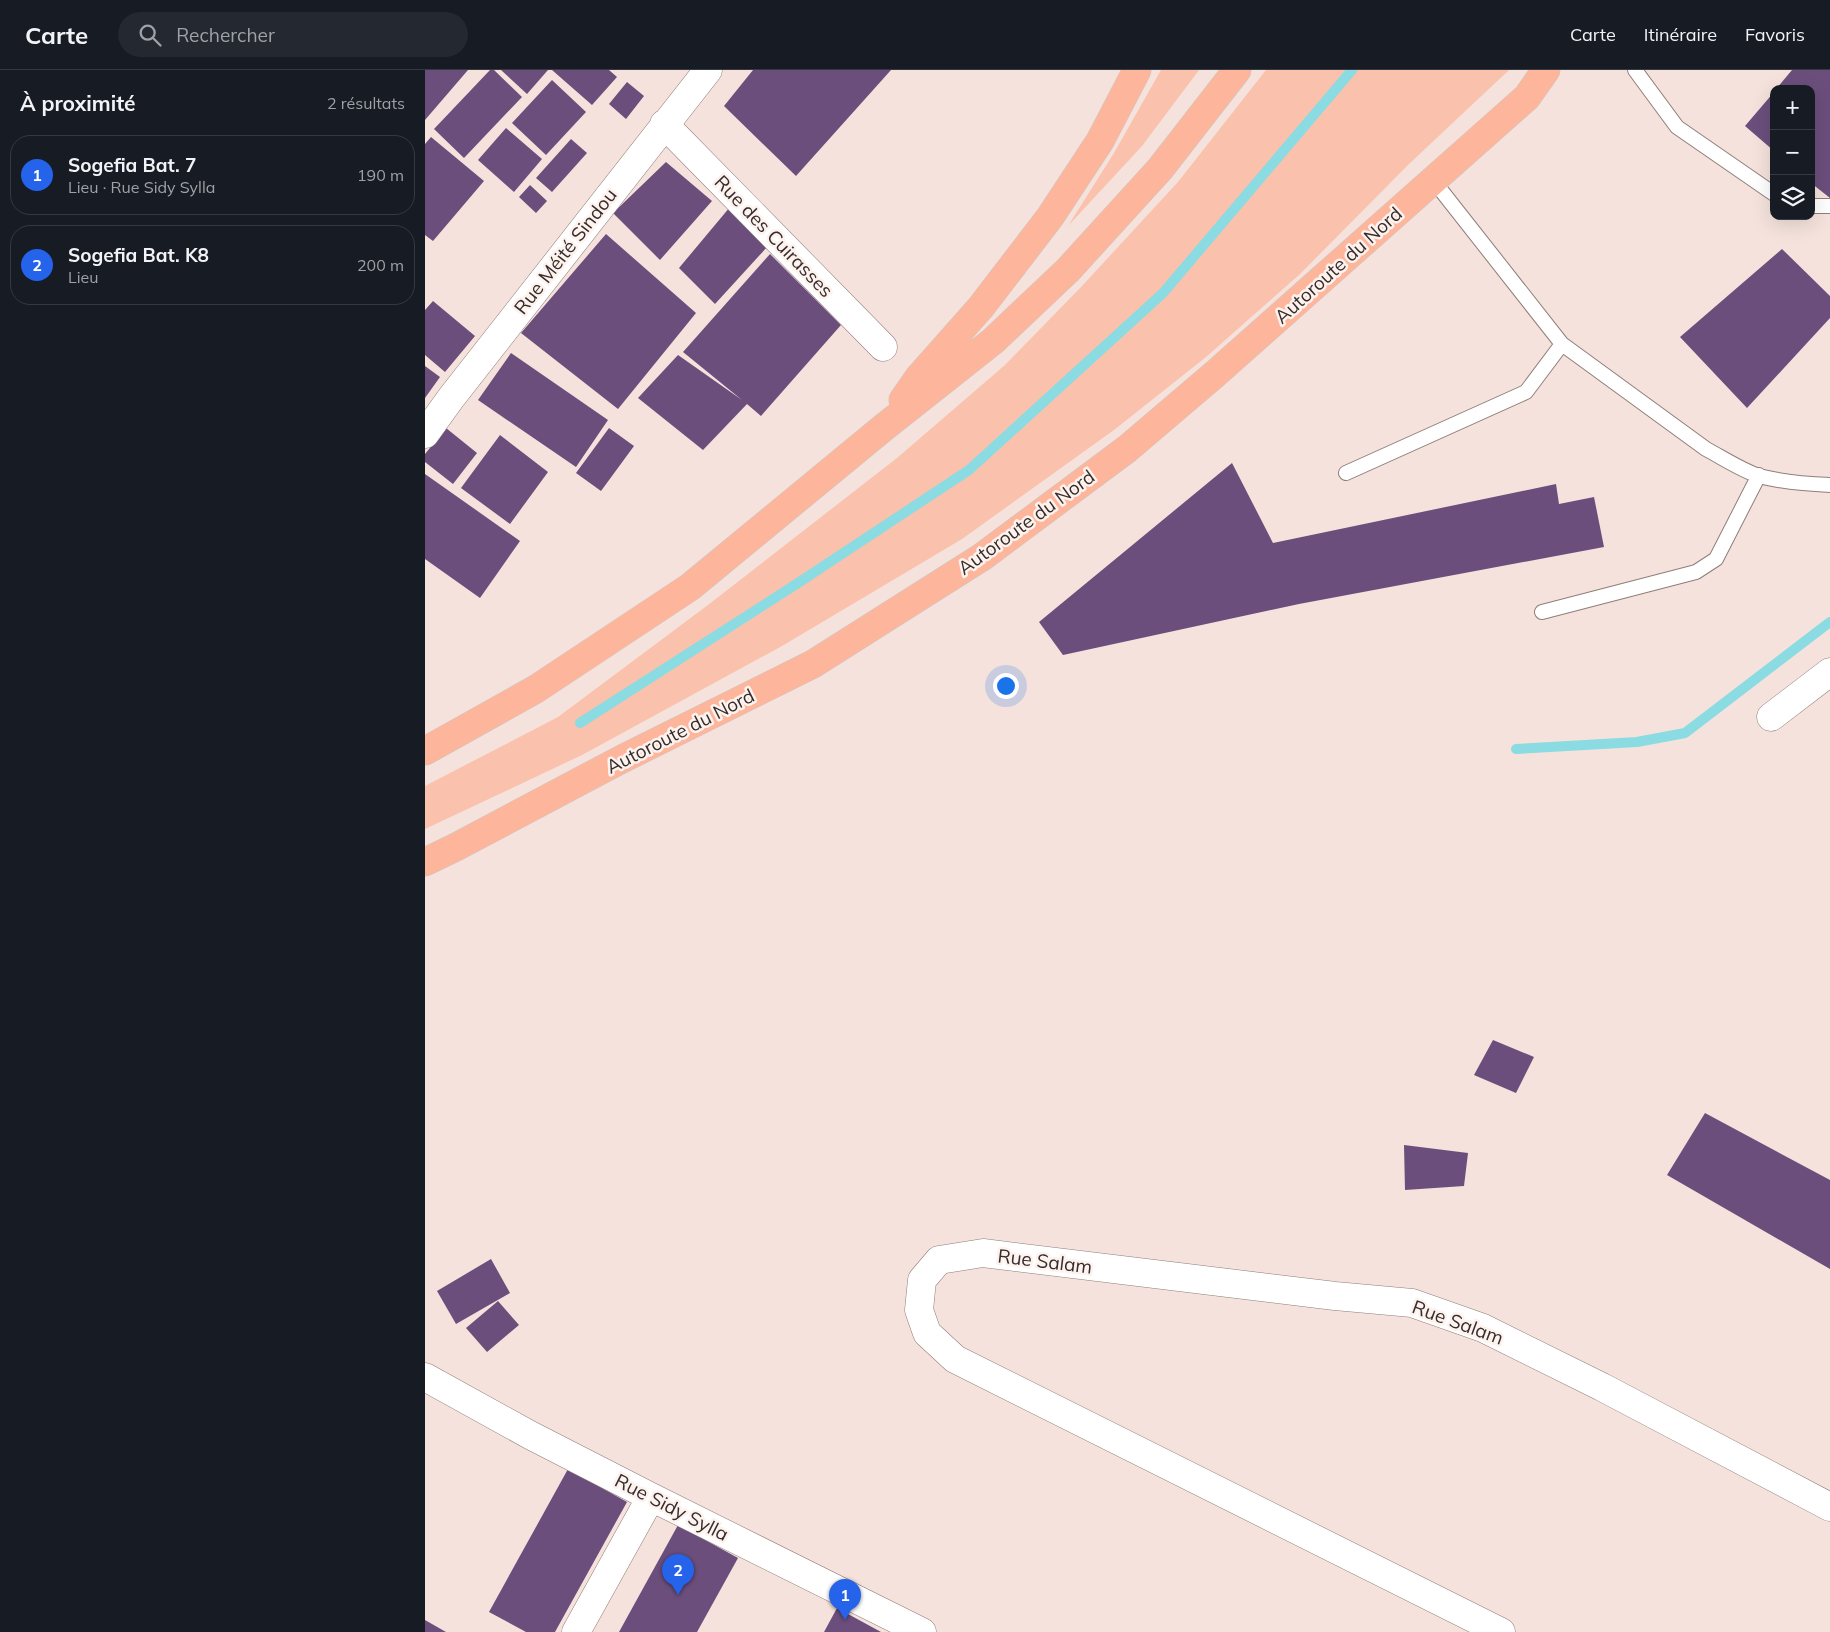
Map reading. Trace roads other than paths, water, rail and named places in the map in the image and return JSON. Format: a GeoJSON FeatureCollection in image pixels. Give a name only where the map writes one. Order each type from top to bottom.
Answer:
{"type":"FeatureCollection","features":[{"type":"Feature","properties":{"kind":"highway"},"geometry":{"type":"LineString","coordinates":[[883,428],[919,377],[981,307],[1051,217],[1101,140],[1137,70]]}},
{"type":"Feature","properties":{"kind":"highway"},"geometry":{"type":"LineString","coordinates":[[425,751],[536,689],[690,587],[883,428],[993,341],[1069,270],[1160,169],[1237,70]]}},
{"type":"Feature","properties":{"kind":"highway","name":"Autoroute du Nord"},"geometry":{"type":"LineString","coordinates":[[425,862],[622,759],[813,664],[982,557],[1127,449],[1223,368],[1527,97],[1546,70]]}},
{"type":"Feature","properties":{"kind":"highway"},"geometry":{"type":"LineString","coordinates":[[1527,97],[1561,70]]}},
{"type":"Feature","properties":{"kind":"street","name":"Rue Méité Sindou"},"geometry":{"type":"LineString","coordinates":[[425,434],[664,124],[708,70]]}},
{"type":"Feature","properties":{"kind":"street","name":"Rue des Cuirasses"},"geometry":{"type":"LineString","coordinates":[[664,124],[883,347]]}},
{"type":"Feature","properties":{"kind":"street"},"geometry":{"type":"LineString","coordinates":[[1771,717],[1830,672]]}},
{"type":"Feature","properties":{"kind":"street","name":"Rue Salam"},"geometry":{"type":"LineString","coordinates":[[1488,1629],[955,1359],[927,1333],[919,1310],[922,1280],[939,1260],[983,1253],[1335,1296],[1412,1303],[1483,1328],[1601,1387],[1830,1507]]}},
{"type":"Feature","properties":{"kind":"street","name":"Rue Sidy Sylla"},"geometry":{"type":"LineString","coordinates":[[425,1377],[530,1435],[922,1632]]}},
{"type":"Feature","properties":{"kind":"street"},"geometry":{"type":"LineString","coordinates":[[576,1632],[651,1497]]}},
{"type":"Feature","properties":{"kind":"lane"},"geometry":{"type":"LineString","coordinates":[[1635,70],[1677,127],[1770,191]]}},
{"type":"Feature","properties":{"kind":"lane"},"geometry":{"type":"LineString","coordinates":[[1433,180],[1562,344],[1706,449],[1759,476],[1801,483],[1830,485]]}},
{"type":"Feature","properties":{"kind":"lane"},"geometry":{"type":"LineString","coordinates":[[1815,206],[1830,206]]}},
{"type":"Feature","properties":{"kind":"lane"},"geometry":{"type":"LineString","coordinates":[[1346,473],[1526,392],[1562,344]]}},
{"type":"Feature","properties":{"kind":"lane"},"geometry":{"type":"LineString","coordinates":[[1542,612],[1695,572],[1716,559],[1759,476]]}},
{"type":"Feature","properties":{"kind":"waterway"},"geometry":{"type":"LineString","coordinates":[[580,723],[969,470],[1163,293],[1352,70]]}},
{"type":"Feature","properties":{"kind":"waterway"},"geometry":{"type":"LineString","coordinates":[[1516,749],[1637,742],[1685,733],[1830,622]]}},
{"type":"Feature","properties":{"kind":"place","name":"Sogefia Bat. K8"},"geometry":{"type":"Point","coordinates":[678,1595]}},
{"type":"Feature","properties":{"kind":"place","name":"Sogefia Bat. 7"},"geometry":{"type":"Point","coordinates":[845,1620]}}]}
